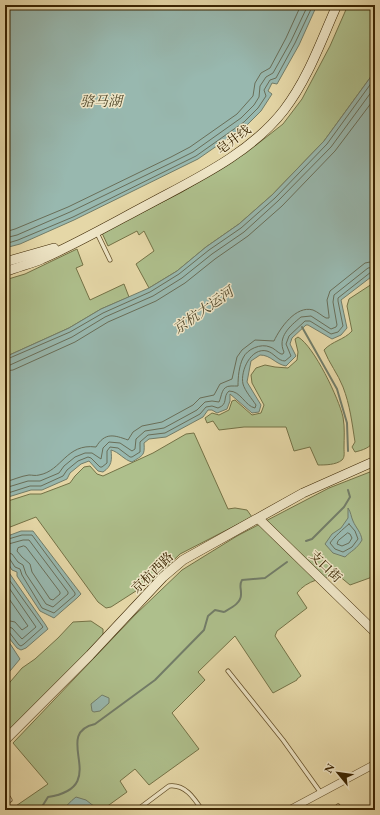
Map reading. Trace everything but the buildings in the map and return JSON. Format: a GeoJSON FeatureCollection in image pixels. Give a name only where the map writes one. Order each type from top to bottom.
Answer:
{"type":"FeatureCollection","features":[{"type":"Feature","properties":{"kind":"street","name":"皂井线"},"geometry":{"type":"LineString","coordinates":[[5,272],[42,259],[97,232],[176,190],[228,160],[245,147],[267,128],[283,111],[296,92],[308,70],[337,5]]}},
{"type":"Feature","properties":{"kind":"street","name":"皂井线"},"geometry":{"type":"LineString","coordinates":[[5,262],[87,237]]}},
{"type":"Feature","properties":{"kind":"street","name":"京杭西路"},"geometry":{"type":"LineString","coordinates":[[5,740],[90,655],[163,577],[183,560],[303,493],[375,461]]}},
{"type":"Feature","properties":{"kind":"street","name":"支口街"},"geometry":{"type":"LineString","coordinates":[[258,518],[374,629]]}},
{"type":"Feature","properties":{"kind":"street"},"geometry":{"type":"LineString","coordinates":[[289,810],[375,764]]}},
{"type":"Feature","properties":{"kind":"lane"},"geometry":{"type":"LineString","coordinates":[[97,232],[110,260]]}},
{"type":"Feature","properties":{"kind":"lane"},"geometry":{"type":"LineString","coordinates":[[228,671],[283,740],[321,792]]}},
{"type":"Feature","properties":{"kind":"lane"},"geometry":{"type":"LineString","coordinates":[[137,810],[169,786],[174,785],[184,788],[202,810]]}},
{"type":"Feature","properties":{"kind":"lane"},"geometry":{"type":"LineString","coordinates":[[5,792],[10,800],[5,803]]}},
{"type":"Feature","properties":{"kind":"lane"},"geometry":{"type":"LineString","coordinates":[[338,806],[341,810]]}},
{"type":"Feature","properties":{"kind":"green space"},"geometry":{"type":"Polygon","coordinates":[[[348,5],[375,5],[375,71],[324,141],[272,195],[239,224],[206,247],[177,271],[149,288],[136,264],[154,251],[144,231],[139,235],[137,231],[108,246],[102,233],[182,192],[246,153],[283,124],[302,99],[330,46],[348,5]]]}},
{"type":"Feature","properties":{"kind":"green space"},"geometry":{"type":"Polygon","coordinates":[[[77,249],[83,265],[76,268],[90,300],[124,284],[129,297],[101,309],[69,328],[5,357],[5,280],[25,274],[77,249]]]}},
{"type":"Feature","properties":{"kind":"green space"},"geometry":{"type":"Polygon","coordinates":[[[375,282],[375,440],[369,447],[355,452],[352,447],[355,442],[345,394],[341,382],[324,350],[352,331],[347,306],[349,299],[375,282]]]}},
{"type":"Feature","properties":{"kind":"green space"},"geometry":{"type":"Polygon","coordinates":[[[298,337],[304,342],[318,362],[337,398],[341,409],[344,425],[344,458],[337,463],[318,465],[310,447],[294,451],[286,427],[244,427],[219,430],[213,421],[207,423],[205,418],[212,413],[219,415],[229,410],[232,401],[235,400],[252,415],[261,413],[264,405],[252,383],[251,375],[256,368],[265,365],[288,368],[297,360],[298,352],[295,339],[298,337]]]}},
{"type":"Feature","properties":{"kind":"green space"},"geometry":{"type":"Polygon","coordinates":[[[194,433],[228,509],[235,508],[247,510],[252,517],[180,554],[153,580],[111,607],[106,608],[98,602],[36,517],[5,529],[5,502],[30,494],[41,494],[70,483],[84,467],[90,466],[97,474],[103,476],[153,453],[186,434],[194,433]]]}},
{"type":"Feature","properties":{"kind":"green space"},"geometry":{"type":"Polygon","coordinates":[[[375,470],[375,576],[350,585],[338,575],[327,577],[310,582],[297,593],[307,608],[277,631],[275,636],[301,676],[297,680],[273,693],[235,636],[198,672],[205,680],[172,713],[199,749],[149,785],[135,769],[120,781],[127,792],[102,810],[10,810],[48,784],[13,743],[136,614],[182,570],[237,536],[329,488],[375,470]]]}},
{"type":"Feature","properties":{"kind":"green space"},"geometry":{"type":"Polygon","coordinates":[[[91,621],[103,629],[103,636],[5,734],[5,688],[22,668],[35,659],[73,622],[91,621]]]}},
{"type":"Feature","properties":{"kind":"water","name":"骆马湖"},"geometry":{"type":"Polygon","coordinates":[[[5,5],[317,5],[299,45],[277,84],[272,83],[268,91],[272,94],[261,111],[247,125],[198,159],[74,220],[20,244],[5,248],[5,5]]]}},
{"type":"Feature","properties":{"kind":"water","name":"京杭大运河"},"geometry":{"type":"Polygon","coordinates":[[[375,71],[375,274],[341,300],[347,328],[341,335],[332,339],[306,325],[292,338],[290,344],[296,356],[286,366],[264,355],[260,355],[251,361],[247,382],[261,405],[259,412],[252,413],[230,394],[230,401],[227,409],[217,413],[212,410],[208,410],[203,417],[166,437],[149,439],[144,443],[144,453],[132,462],[126,460],[117,452],[111,450],[111,462],[103,472],[98,471],[89,461],[81,464],[70,473],[67,479],[42,490],[31,490],[5,498],[5,357],[69,328],[101,309],[149,288],[177,271],[206,247],[239,224],[272,195],[324,141],[375,71]]]}},
{"type":"Feature","properties":{"kind":"water"},"geometry":{"type":"Polygon","coordinates":[[[348,508],[362,540],[356,548],[345,557],[333,553],[325,544],[332,534],[341,528],[348,518],[348,508]]]}},
{"type":"Feature","properties":{"kind":"water"},"geometry":{"type":"Polygon","coordinates":[[[21,531],[33,531],[81,594],[54,618],[40,611],[17,576],[17,572],[12,570],[5,559],[5,537],[21,531]]]}},
{"type":"Feature","properties":{"kind":"water"},"geometry":{"type":"Polygon","coordinates":[[[5,567],[48,629],[26,648],[21,650],[17,648],[5,633],[5,567]]]}},
{"type":"Feature","properties":{"kind":"water"},"geometry":{"type":"Polygon","coordinates":[[[5,636],[20,659],[5,677],[5,636]]]}},
{"type":"Feature","properties":{"kind":"water"},"geometry":{"type":"Polygon","coordinates":[[[102,695],[109,698],[109,703],[100,711],[92,711],[91,704],[102,695]]]}},
{"type":"Feature","properties":{"kind":"water"},"geometry":{"type":"Polygon","coordinates":[[[76,797],[86,800],[95,807],[94,809],[61,810],[76,797]]]}},
{"type":"Feature","properties":{"kind":"waterway"},"geometry":{"type":"LineString","coordinates":[[302,327],[337,389],[347,423],[348,451]]}},
{"type":"Feature","properties":{"kind":"waterway"},"geometry":{"type":"LineString","coordinates":[[306,541],[312,539],[344,507],[350,497],[348,490]]}},
{"type":"Feature","properties":{"kind":"waterway"},"geometry":{"type":"LineString","coordinates":[[43,810],[43,805],[48,797],[67,791],[76,783],[80,772],[77,749],[78,738],[83,730],[95,724],[155,680],[204,630],[208,616],[215,610],[224,612],[236,605],[241,597],[240,585],[242,580],[265,578],[287,562]]}}]}
